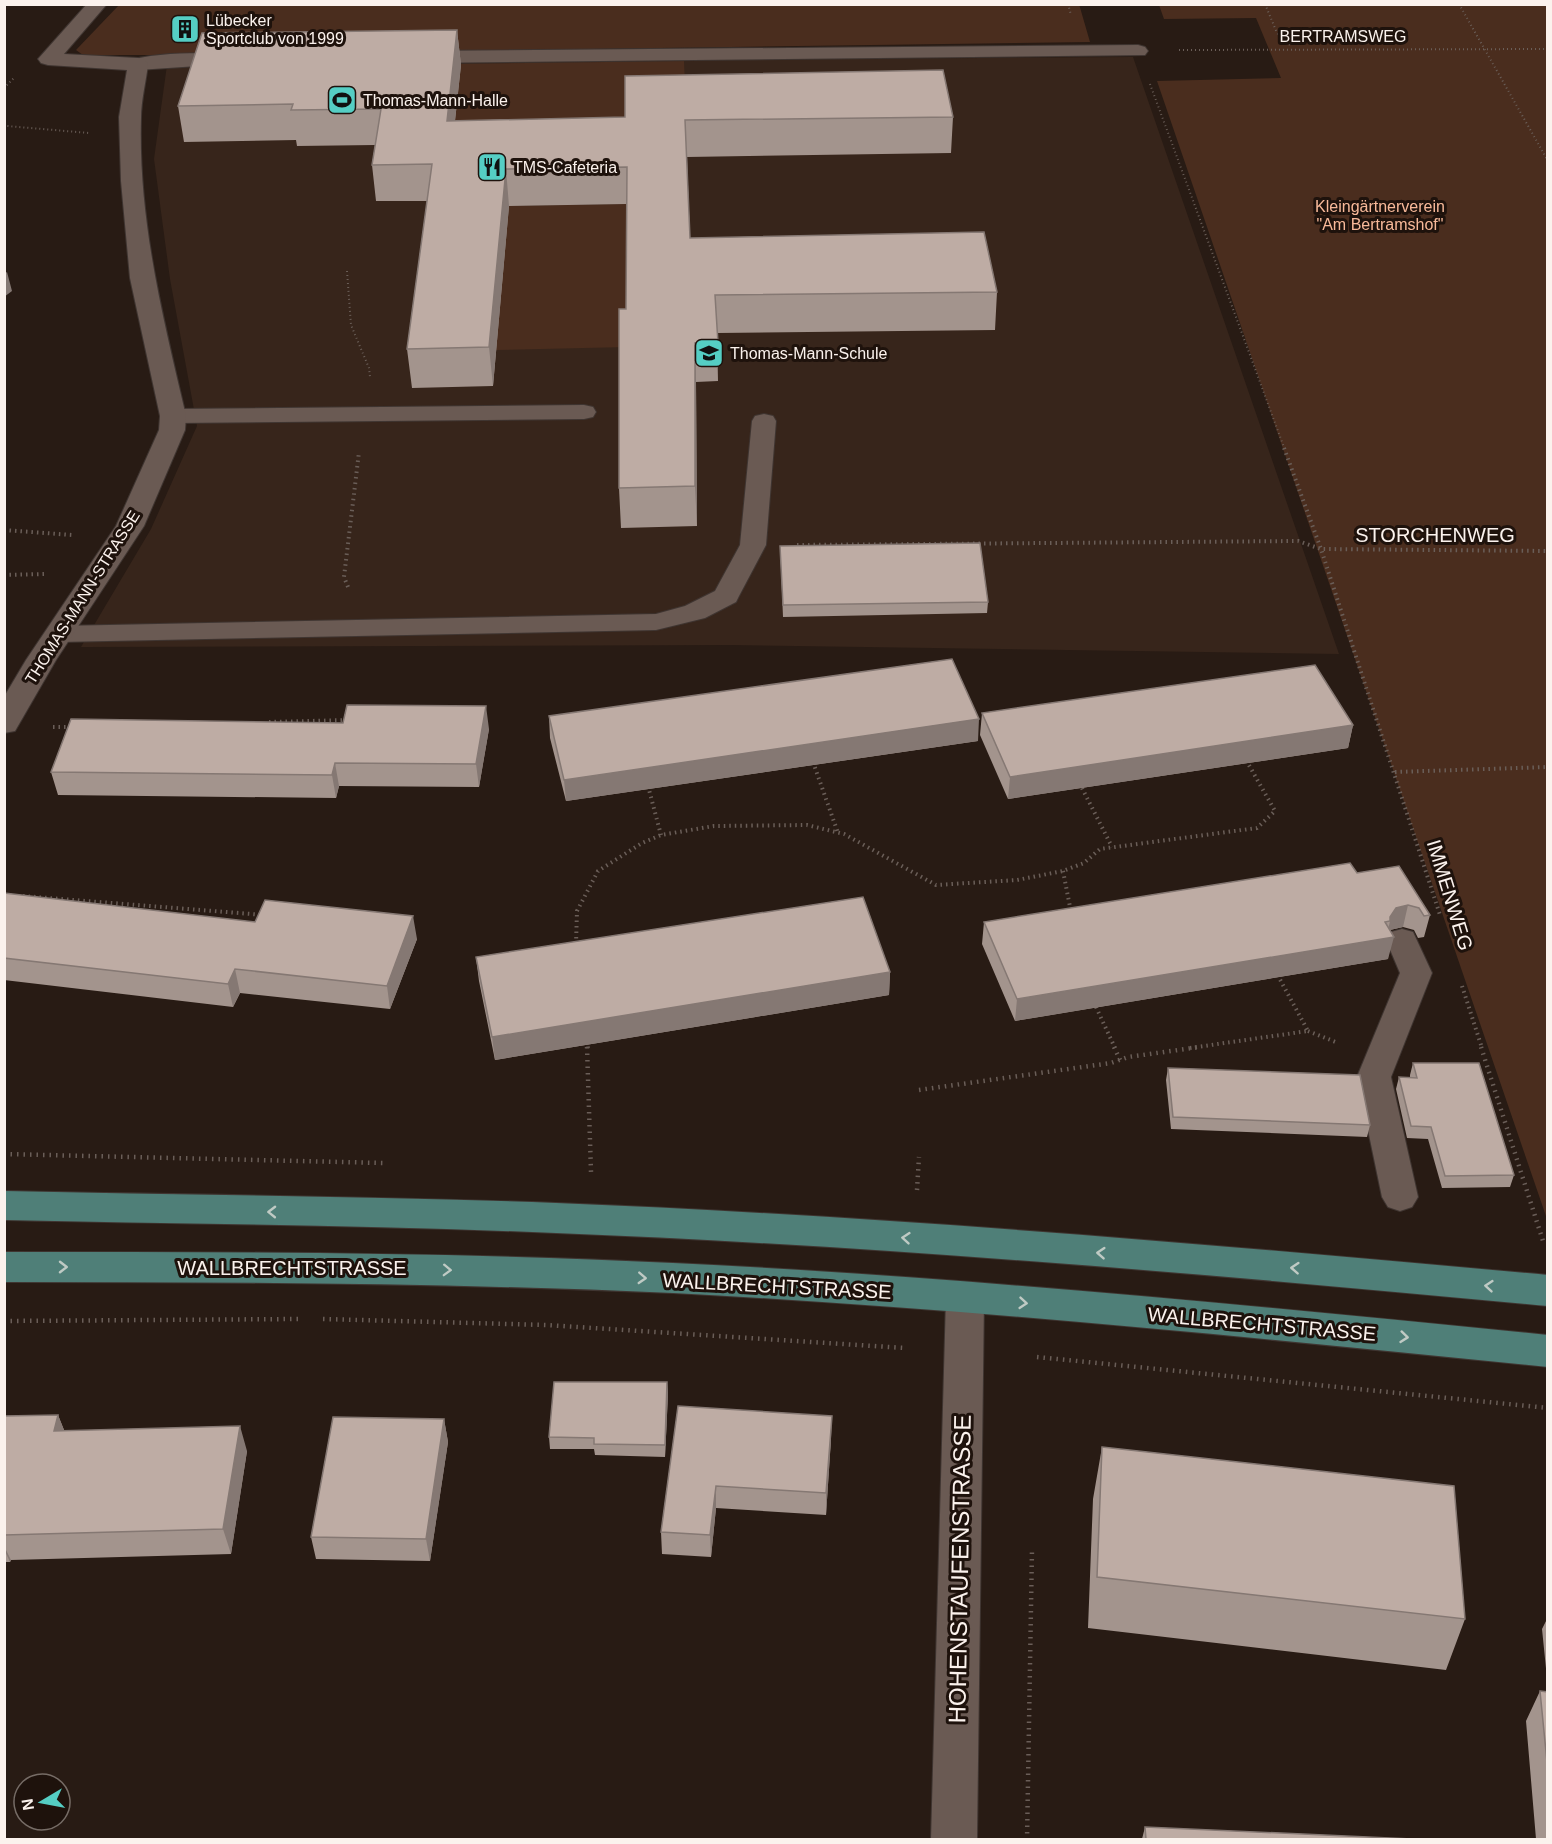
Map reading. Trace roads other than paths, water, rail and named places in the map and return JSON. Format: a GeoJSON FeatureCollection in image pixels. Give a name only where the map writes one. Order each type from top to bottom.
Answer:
{"type":"FeatureCollection","features":[{"type":"Feature","properties":{"kind":"main road"},"geometry":{"type":"LineString","coordinates":[[4,1205],[555,1218],[830,1232],[1335,1271],[1548,1291]]}},
{"type":"Feature","properties":{"kind":"main road","name":"WALLBRECHTSTRASSE"},"geometry":{"type":"LineString","coordinates":[[4,1267],[320,1266],[552,1273],[965,1298],[1548,1352]]}},
{"type":"Feature","properties":{"kind":"street"},"geometry":{"type":"LineString","coordinates":[[98,4],[48,59],[138,64]]}},
{"type":"Feature","properties":{"kind":"street","name":"THOMAS-MANN-STRASSE"},"geometry":{"type":"LineString","coordinates":[[4,724],[59,634],[130,526],[172,430],[172,416],[142,278],[132,181],[130,117],[138,64]]}},
{"type":"Feature","properties":{"kind":"street","name":"HOHENSTAUFENSTRASSE"},"geometry":{"type":"LineString","coordinates":[[954,1839],[965,1298]]}},
{"type":"Feature","properties":{"kind":"lane"},"geometry":{"type":"LineString","coordinates":[[393,58],[1138,51]]}},
{"type":"Feature","properties":{"kind":"lane"},"geometry":{"type":"LineString","coordinates":[[138,64],[179,60],[250,59]]}},
{"type":"Feature","properties":{"kind":"lane"},"geometry":{"type":"LineString","coordinates":[[172,416],[584,412]]}},
{"type":"Feature","properties":{"kind":"lane"},"geometry":{"type":"LineString","coordinates":[[59,634],[656,622],[695,612],[726,596],[753,545],[764,421]]}},
{"type":"Feature","properties":{"kind":"lane"},"geometry":{"type":"LineString","coordinates":[[1400,1197],[1374,1077],[1416,973],[1402,940]]}},
{"type":"Feature","properties":{"kind":"place","name":"Lübecker Sportclub von 1999"},"geometry":{"type":"Point","coordinates":[185,29]}},
{"type":"Feature","properties":{"kind":"place","name":"Thomas-Mann-Halle"},"geometry":{"type":"Point","coordinates":[342,100]}},
{"type":"Feature","properties":{"kind":"place","name":"TMS-Cafeteria"},"geometry":{"type":"Point","coordinates":[492,167]}},
{"type":"Feature","properties":{"kind":"place","name":"Thomas-Mann-Schule"},"geometry":{"type":"Point","coordinates":[709,353]}},
{"type":"Feature","properties":{"kind":"park label","name":"Kleingärtnerverein \"Am Bertramshof\""},"geometry":{"type":"Point","coordinates":[1380,215]}}]}
